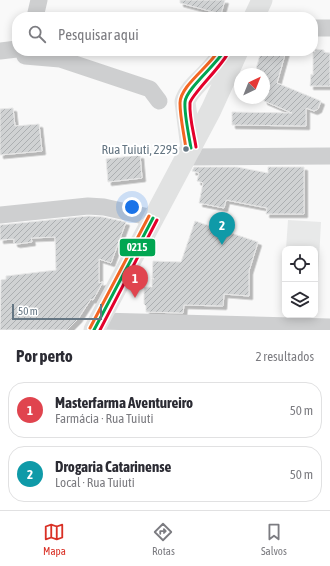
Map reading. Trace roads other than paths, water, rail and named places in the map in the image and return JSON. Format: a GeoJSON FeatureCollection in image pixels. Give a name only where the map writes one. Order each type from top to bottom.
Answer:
{"type":"FeatureCollection","features":[{"type":"Feature","properties":{"kind":"main road"},"geometry":{"type":"LineString","coordinates":[[242,12],[248,0]]}},
{"type":"Feature","properties":{"kind":"main road"},"geometry":{"type":"LineString","coordinates":[[256,12],[262,0]]}},
{"type":"Feature","properties":{"kind":"main road"},"geometry":{"type":"LineString","coordinates":[[188,152],[185,102],[190,90],[211,72],[221,56]]}},
{"type":"Feature","properties":{"kind":"main road"},"geometry":{"type":"LineString","coordinates":[[97,325],[211,110],[236,56]]}},
{"type":"Feature","properties":{"kind":"main road"},"geometry":{"type":"LineString","coordinates":[[185,102],[196,110],[204,112],[211,110]]}},
{"type":"Feature","properties":{"kind":"street"},"geometry":{"type":"LineString","coordinates":[[36,12],[39,0]]}},
{"type":"Feature","properties":{"kind":"street"},"geometry":{"type":"LineString","coordinates":[[318,28],[330,28]]}},
{"type":"Feature","properties":{"kind":"street"},"geometry":{"type":"LineString","coordinates":[[0,51],[12,50]]}},
{"type":"Feature","properties":{"kind":"street"},"geometry":{"type":"LineString","coordinates":[[25,56],[60,59],[158,92]]}},
{"type":"Feature","properties":{"kind":"street"},"geometry":{"type":"LineString","coordinates":[[188,152],[330,156]]}},
{"type":"Feature","properties":{"kind":"street"},"geometry":{"type":"LineString","coordinates":[[0,215],[88,206],[104,207],[153,218]]}},
{"type":"Feature","properties":{"kind":"street"},"geometry":{"type":"LineString","coordinates":[[97,325],[280,328],[330,327]]}},
{"type":"Feature","properties":{"kind":"place","name":"Rua Tuiuti, 2295"},"geometry":{"type":"Point","coordinates":[186,149]}},
{"type":"Feature","properties":{"kind":"place","name":"Drogaria Catarinense"},"geometry":{"type":"Point","coordinates":[222,245]}},
{"type":"Feature","properties":{"kind":"place","name":"Masterfarma Aventureiro"},"geometry":{"type":"Point","coordinates":[135,298]}}]}
